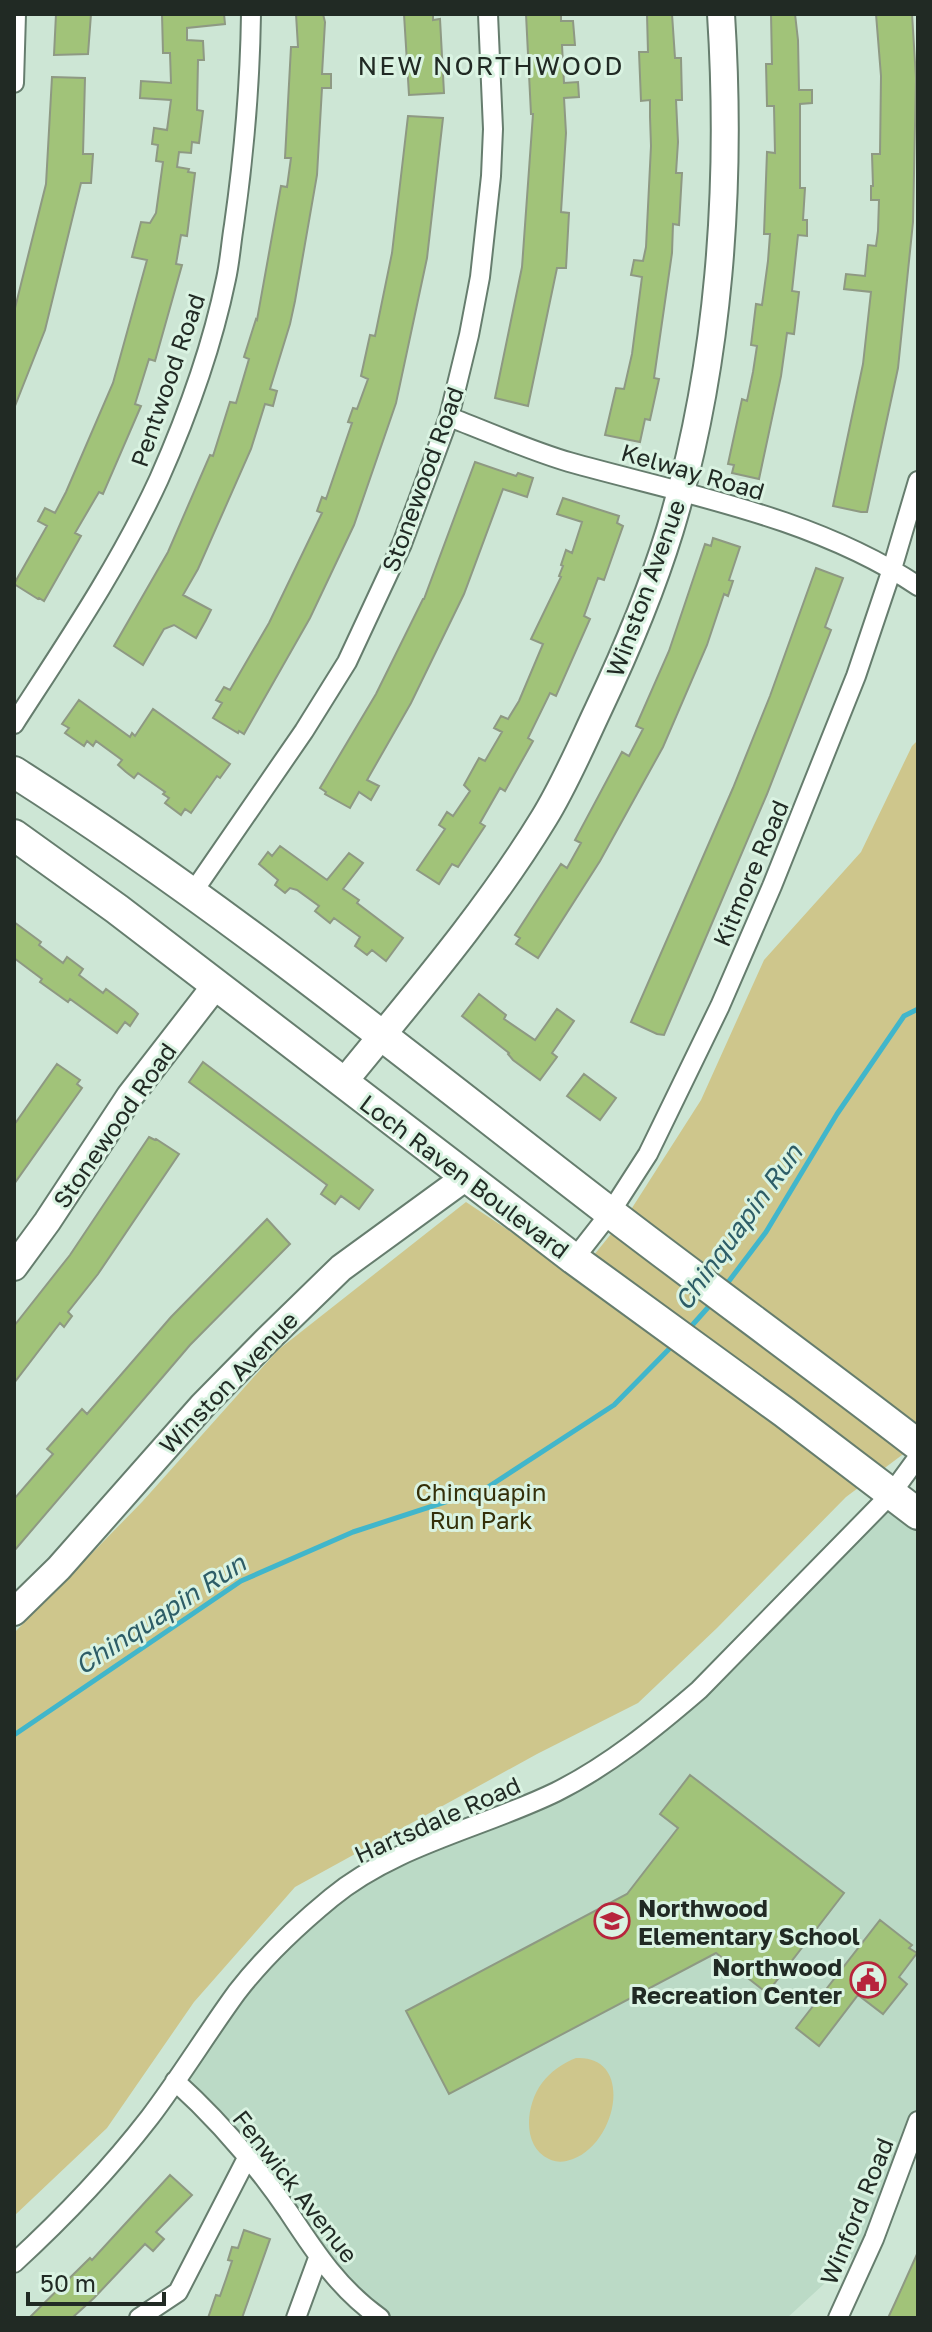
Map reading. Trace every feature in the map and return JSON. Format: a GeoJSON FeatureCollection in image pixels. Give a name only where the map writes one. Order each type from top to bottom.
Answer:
{"type":"FeatureCollection","features":[{"type":"Feature","properties":{"kind":"main road"},"geometry":{"type":"LineString","coordinates":[[14,772],[193,892],[918,1445]]}},
{"type":"Feature","properties":{"kind":"main road","name":"Loch Raven Boulevard"},"geometry":{"type":"LineString","coordinates":[[14,835],[82,883],[574,1259],[918,1514]]}},
{"type":"Feature","properties":{"kind":"street"},"geometry":{"type":"LineString","coordinates":[[14,83],[16,14]]}},
{"type":"Feature","properties":{"kind":"street","name":"Pentwood Road"},"geometry":{"type":"LineString","coordinates":[[14,724],[71,637],[132,533],[176,439],[203,364],[226,278],[242,172],[251,14]]}},
{"type":"Feature","properties":{"kind":"street","name":"Stonewood Road"},"geometry":{"type":"LineString","coordinates":[[193,892],[304,731],[347,662],[402,544],[449,417],[477,292],[488,202],[493,129],[488,14]]}},
{"type":"Feature","properties":{"kind":"street","name":"Winston Avenue"},"geometry":{"type":"LineString","coordinates":[[343,1083],[472,925],[545,818],[630,643],[670,530],[700,398],[719,267],[726,155],[721,14]]}},
{"type":"Feature","properties":{"kind":"street","name":"Kelway Road"},"geometry":{"type":"LineString","coordinates":[[449,417],[565,461],[782,521],[854,549],[918,586]]}},
{"type":"Feature","properties":{"kind":"street","name":"Kitmore Road"},"geometry":{"type":"LineString","coordinates":[[574,1259],[610,1213],[648,1154],[725,993],[772,886],[856,676],[918,481]]}},
{"type":"Feature","properties":{"kind":"street","name":"Stonewood Road"},"geometry":{"type":"LineString","coordinates":[[14,1267],[130,1096],[216,985]]}},
{"type":"Feature","properties":{"kind":"street","name":"Winston Avenue"},"geometry":{"type":"LineString","coordinates":[[14,1612],[59,1568],[203,1405],[341,1268],[466,1177]]}},
{"type":"Feature","properties":{"kind":"street","name":"Hartsdale Road"},"geometry":{"type":"LineString","coordinates":[[14,2263],[105,2172],[250,1976],[282,1941],[330,1899],[372,1870],[556,1792],[624,1750],[699,1690],[891,1494],[918,1457]]}},
{"type":"Feature","properties":{"kind":"street","name":"Fenwick Avenue"},"geometry":{"type":"LineString","coordinates":[[175,2081],[247,2158],[288,2211],[318,2258],[346,2289],[380,2318]]}},
{"type":"Feature","properties":{"kind":"street","name":"Winford Road"},"geometry":{"type":"LineString","coordinates":[[838,2318],[874,2239],[918,2121]]}},
{"type":"Feature","properties":{"kind":"street"},"geometry":{"type":"LineString","coordinates":[[139,2318],[178,2292],[247,2158]]}},
{"type":"Feature","properties":{"kind":"street"},"geometry":{"type":"LineString","coordinates":[[296,2318],[318,2258]]}},
{"type":"Feature","properties":{"kind":"shaded area","name":"Northwood Elementary School"},"geometry":{"type":"Polygon","coordinates":[[[891,1494],[918,1514],[918,2121],[874,2238],[787,2318],[382,2318],[175,2081],[218,2019],[330,1899],[556,1792],[667,1717],[891,1494]]]}},
{"type":"Feature","properties":{"kind":"green space","name":"Chinquapin Run Park"},"geometry":{"type":"Polygon","coordinates":[[[918,740],[918,1443],[846,1497],[638,1703],[537,1754],[295,1887],[194,2002],[107,2128],[14,2216],[14,1633],[142,1502],[278,1350],[466,1202],[577,1276],[632,1208],[701,1100],[764,960],[861,852],[912,746],[918,740]]]}},
{"type":"Feature","properties":{"kind":"green space"},"geometry":{"type":"Polygon","coordinates":[[[576,2058],[594,2061],[606,2070],[612,2084],[613,2101],[601,2136],[588,2150],[573,2159],[555,2161],[540,2153],[530,2135],[532,2102],[545,2079],[576,2058]]]}},
{"type":"Feature","properties":{"kind":"building"},"geometry":{"type":"Polygon","coordinates":[[[56,14],[91,14],[88,54],[54,55],[56,14]]]}},
{"type":"Feature","properties":{"kind":"building"},"geometry":{"type":"Polygon","coordinates":[[[162,14],[224,14],[225,24],[187,28],[187,40],[203,41],[204,60],[198,60],[197,110],[203,111],[199,143],[192,142],[191,153],[179,152],[177,167],[195,173],[187,236],[181,235],[176,264],[182,265],[155,361],[149,359],[135,404],[141,406],[103,494],[99,492],[75,533],[81,536],[44,601],[14,584],[47,526],[38,521],[45,508],[55,513],[113,383],[147,260],[132,257],[141,222],[150,223],[156,213],[163,162],[156,161],[158,145],[152,144],[154,128],[167,130],[171,100],[140,98],[141,81],[171,83],[170,53],[163,53],[162,14]]]}},
{"type":"Feature","properties":{"kind":"building"},"geometry":{"type":"Polygon","coordinates":[[[296,14],[323,14],[322,74],[331,74],[331,88],[322,88],[317,175],[290,324],[270,389],[277,391],[273,406],[265,404],[251,449],[198,569],[183,595],[211,610],[196,638],[174,625],[164,629],[143,665],[114,646],[168,552],[210,455],[213,456],[230,402],[236,403],[249,359],[244,357],[257,320],[281,186],[287,187],[291,158],[285,158],[291,47],[298,47],[296,14]]]}},
{"type":"Feature","properties":{"kind":"building"},"geometry":{"type":"Polygon","coordinates":[[[404,14],[433,14],[433,20],[440,19],[444,93],[409,95],[404,14]]]}},
{"type":"Feature","properties":{"kind":"building"},"geometry":{"type":"Polygon","coordinates":[[[526,14],[561,14],[561,21],[573,21],[575,45],[562,45],[564,83],[578,82],[579,97],[564,98],[566,133],[561,212],[569,213],[566,268],[557,268],[528,406],[495,398],[522,267],[533,114],[526,14]]]}},
{"type":"Feature","properties":{"kind":"building"},"geometry":{"type":"Polygon","coordinates":[[[647,14],[672,14],[675,58],[681,58],[682,100],[676,100],[676,173],[682,173],[679,225],[673,224],[672,253],[654,378],[659,379],[650,420],[645,419],[640,442],[605,435],[616,388],[624,389],[632,354],[642,277],[631,275],[634,260],[643,261],[646,247],[650,100],[641,101],[639,52],[648,52],[647,14]]]}},
{"type":"Feature","properties":{"kind":"building"},"geometry":{"type":"Polygon","coordinates":[[[771,14],[795,14],[799,90],[812,90],[812,103],[800,104],[800,188],[805,188],[803,220],[807,220],[807,236],[798,235],[792,291],[799,292],[794,334],[787,333],[759,479],[732,473],[734,465],[728,464],[742,399],[747,401],[753,372],[757,346],[751,345],[756,304],[762,305],[768,261],[770,234],[764,234],[767,152],[775,153],[774,106],[767,106],[766,64],[772,64],[771,14]]]}},
{"type":"Feature","properties":{"kind":"building"},"geometry":{"type":"Polygon","coordinates":[[[876,14],[912,14],[916,78],[913,222],[898,368],[867,512],[861,512],[833,506],[863,364],[871,292],[844,289],[846,274],[865,276],[868,245],[876,246],[878,231],[879,200],[871,200],[872,154],[880,154],[881,76],[876,14]]]}},
{"type":"Feature","properties":{"kind":"building"},"geometry":{"type":"Polygon","coordinates":[[[52,77],[85,78],[83,154],[93,154],[91,183],[81,183],[45,330],[15,406],[14,312],[46,184],[52,77]]]}},
{"type":"Feature","properties":{"kind":"building"},"geometry":{"type":"Polygon","coordinates":[[[408,116],[443,118],[427,258],[396,403],[354,525],[310,618],[244,734],[238,733],[213,718],[222,703],[216,700],[224,687],[230,690],[269,623],[322,513],[317,511],[322,497],[326,499],[352,423],[348,422],[353,408],[357,409],[368,379],[361,376],[370,335],[375,336],[392,253],[408,116]]]}},
{"type":"Feature","properties":{"kind":"building"},"geometry":{"type":"Polygon","coordinates":[[[475,462],[516,476],[518,473],[533,478],[527,497],[503,489],[464,594],[411,703],[367,780],[379,786],[371,800],[359,792],[350,808],[320,788],[376,694],[424,599],[475,462]]]}},
{"type":"Feature","properties":{"kind":"building"},"geometry":{"type":"Polygon","coordinates":[[[563,498],[619,516],[617,523],[623,526],[604,580],[598,578],[584,616],[590,619],[556,696],[550,693],[528,738],[533,741],[505,791],[500,788],[480,823],[485,826],[458,867],[452,864],[439,884],[417,870],[445,829],[439,825],[447,812],[453,816],[470,791],[464,785],[479,758],[485,761],[502,732],[494,728],[501,716],[508,719],[519,701],[543,644],[531,639],[561,577],[566,550],[572,553],[582,522],[557,514],[563,498]]]}},
{"type":"Feature","properties":{"kind":"building"},"geometry":{"type":"Polygon","coordinates":[[[713,538],[740,547],[729,580],[733,581],[728,596],[724,594],[707,645],[663,747],[600,861],[538,958],[516,944],[520,938],[515,935],[561,864],[567,868],[581,843],[575,840],[622,752],[629,756],[643,729],[636,726],[669,651],[705,544],[711,546],[713,538]]]}},
{"type":"Feature","properties":{"kind":"building"},"geometry":{"type":"Polygon","coordinates":[[[816,568],[843,578],[825,627],[831,630],[767,794],[664,1035],[657,1034],[631,1022],[733,788],[816,568]]]}},
{"type":"Feature","properties":{"kind":"building"},"geometry":{"type":"Polygon","coordinates":[[[79,700],[130,737],[132,733],[135,736],[153,709],[230,764],[220,778],[217,776],[191,813],[185,809],[181,815],[165,803],[169,798],[163,794],[165,792],[138,773],[134,778],[118,765],[122,760],[96,741],[93,746],[87,741],[84,746],[65,733],[69,728],[62,724],[79,700]]]}},
{"type":"Feature","properties":{"kind":"building"},"geometry":{"type":"Polygon","coordinates":[[[280,846],[327,880],[349,853],[363,863],[343,889],[403,938],[386,961],[372,950],[367,955],[355,946],[360,937],[334,918],[330,923],[315,911],[319,906],[297,890],[290,888],[285,893],[275,885],[278,880],[259,864],[268,852],[272,856],[280,846]]]}},
{"type":"Feature","properties":{"kind":"building"},"geometry":{"type":"Polygon","coordinates":[[[14,922],[63,963],[67,957],[83,969],[79,975],[103,993],[106,989],[134,1010],[138,1014],[130,1026],[125,1022],[117,1033],[40,982],[42,979],[14,958],[14,922]]]}},
{"type":"Feature","properties":{"kind":"building"},"geometry":{"type":"Polygon","coordinates":[[[479,994],[506,1015],[504,1019],[535,1040],[557,1009],[574,1021],[552,1053],[557,1057],[540,1080],[462,1016],[479,994]]]}},
{"type":"Feature","properties":{"kind":"building"},"geometry":{"type":"Polygon","coordinates":[[[203,1062],[373,1190],[359,1209],[341,1196],[335,1204],[321,1194],[327,1185],[189,1082],[203,1062]]]}},
{"type":"Feature","properties":{"kind":"building"},"geometry":{"type":"Polygon","coordinates":[[[57,1064],[80,1080],[77,1084],[82,1088],[14,1184],[14,1125],[57,1064]]]}},
{"type":"Feature","properties":{"kind":"building"},"geometry":{"type":"Polygon","coordinates":[[[584,1074],[616,1098],[600,1120],[567,1096],[584,1074]]]}},
{"type":"Feature","properties":{"kind":"building"},"geometry":{"type":"Polygon","coordinates":[[[149,1137],[179,1154],[98,1274],[68,1312],[72,1316],[64,1327],[60,1323],[14,1383],[14,1326],[70,1255],[149,1137]]]}},
{"type":"Feature","properties":{"kind":"building"},"geometry":{"type":"Polygon","coordinates":[[[267,1219],[290,1244],[190,1345],[14,1551],[14,1499],[53,1454],[47,1449],[82,1409],[87,1414],[171,1317],[267,1219]]]}},
{"type":"Feature","properties":{"kind":"building","name":"Northwood Elementary School"},"geometry":{"type":"Polygon","coordinates":[[[690,1775],[844,1893],[767,1993],[716,1953],[449,2094],[406,2011],[627,1894],[678,1828],[660,1814],[690,1775]]]}},
{"type":"Feature","properties":{"kind":"building","name":"Northwood Recreation Center"},"geometry":{"type":"Polygon","coordinates":[[[880,1920],[912,1945],[909,1948],[917,1953],[899,1977],[907,1984],[883,2014],[858,1995],[819,2046],[796,2028],[880,1920]]]}},
{"type":"Feature","properties":{"kind":"building"},"geometry":{"type":"Polygon","coordinates":[[[170,2175],[192,2195],[156,2232],[164,2239],[153,2251],[145,2244],[72,2318],[29,2318],[90,2258],[92,2260],[170,2175]]]}},
{"type":"Feature","properties":{"kind":"building"},"geometry":{"type":"Polygon","coordinates":[[[244,2230],[270,2239],[242,2318],[208,2318],[226,2279],[232,2261],[228,2260],[232,2247],[238,2248],[244,2230]]]}},
{"type":"Feature","properties":{"kind":"building"},"geometry":{"type":"Polygon","coordinates":[[[918,2252],[918,2318],[888,2318],[895,2303],[918,2252]]]}},
{"type":"Feature","properties":{"kind":"waterway","name":"Chinquapin Run"},"geometry":{"type":"LineString","coordinates":[[726,1285],[766,1232],[837,1114],[904,1016],[918,1009]]}},
{"type":"Feature","properties":{"kind":"waterway","name":"Chinquapin Run"},"geometry":{"type":"LineString","coordinates":[[687,1331],[712,1303]]}},
{"type":"Feature","properties":{"kind":"waterway","name":"Chinquapin Run"},"geometry":{"type":"LineString","coordinates":[[14,1735],[241,1581],[353,1532],[485,1489],[614,1405],[674,1344]]}},
{"type":"Feature","properties":{"kind":"place","name":"Northwood Elementary School"},"geometry":{"type":"Point","coordinates":[612,1921]}},
{"type":"Feature","properties":{"kind":"place","name":"Northwood Recreation Center"},"geometry":{"type":"Point","coordinates":[868,1980]}},
{"type":"Feature","properties":{"kind":"district","name":"NEW NORTHWOOD"},"geometry":{"type":"Point","coordinates":[491,65]}}]}
